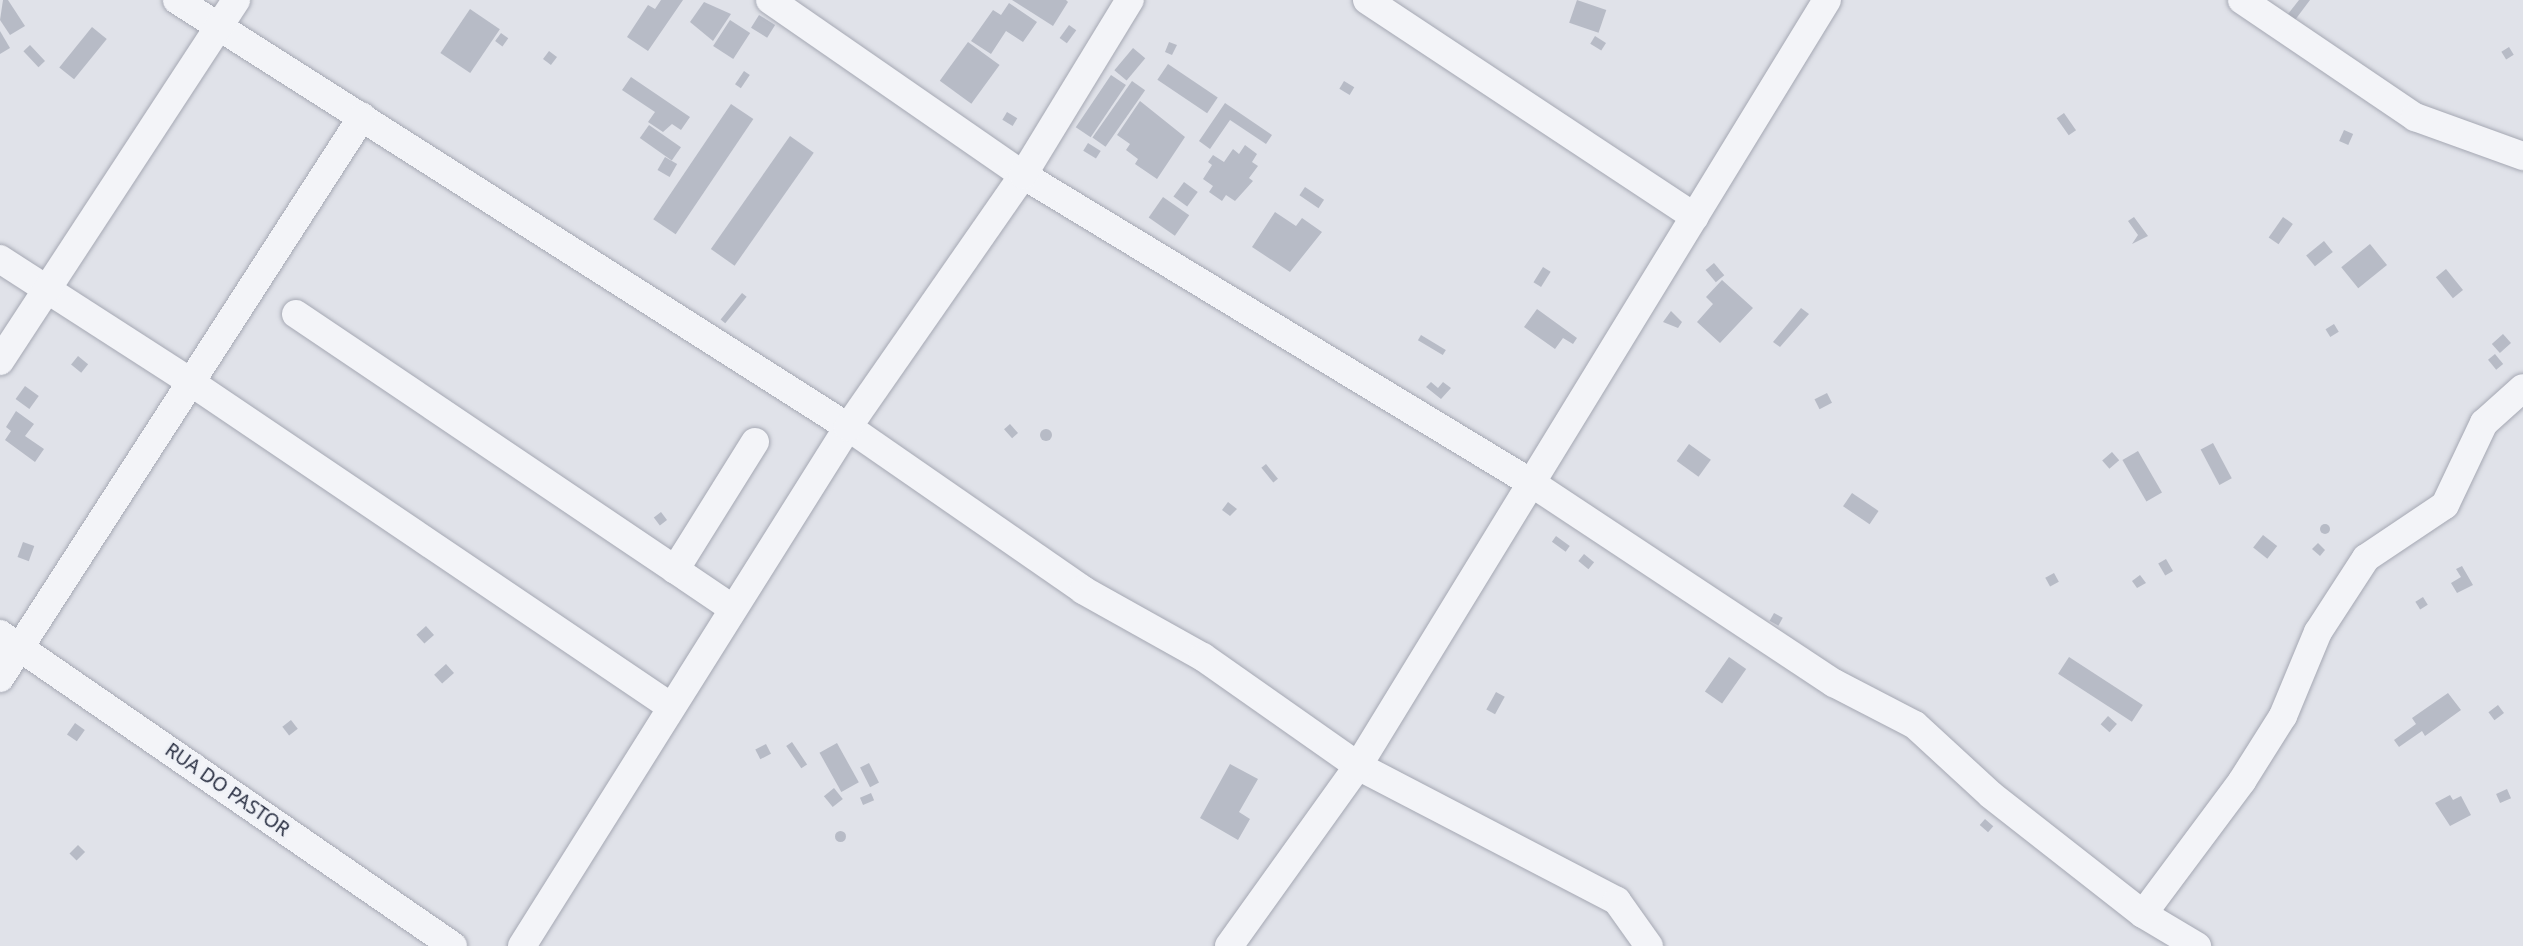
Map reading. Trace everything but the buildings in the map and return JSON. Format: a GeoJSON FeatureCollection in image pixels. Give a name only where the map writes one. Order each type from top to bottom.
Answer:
{"type":"FeatureCollection","features":[{"type":"Feature","properties":{"kind":"street"},"geometry":{"type":"LineString","coordinates":[[177,0],[848,427],[1083,590],[1203,657],[1358,766],[1617,901],[1649,946]]}},
{"type":"Feature","properties":{"kind":"street"},"geometry":{"type":"LineString","coordinates":[[0,362],[236,0]]}},
{"type":"Feature","properties":{"kind":"street"},"geometry":{"type":"LineString","coordinates":[[770,0],[1024,175],[1533,484],[1834,683],[1915,725],[1991,795],[2143,914],[2197,946]]}},
{"type":"Feature","properties":{"kind":"street"},"geometry":{"type":"LineString","coordinates":[[522,946],[670,706],[848,427],[1024,175],[1130,0]]}},
{"type":"Feature","properties":{"kind":"street"},"geometry":{"type":"LineString","coordinates":[[1367,0],[1695,217]]}},
{"type":"Feature","properties":{"kind":"street"},"geometry":{"type":"LineString","coordinates":[[1229,946],[1358,766],[1828,0]]}},
{"type":"Feature","properties":{"kind":"street"},"geometry":{"type":"LineString","coordinates":[[2242,0],[2415,117],[2523,156]]}},
{"type":"Feature","properties":{"kind":"street"},"geometry":{"type":"LineString","coordinates":[[0,678],[10,641],[189,381],[362,117]]}},
{"type":"Feature","properties":{"kind":"street"},"geometry":{"type":"LineString","coordinates":[[0,259],[189,381],[670,706]]}},
{"type":"Feature","properties":{"kind":"street"},"geometry":{"type":"LineString","coordinates":[[296,314],[732,608]]}},
{"type":"Feature","properties":{"kind":"street"},"geometry":{"type":"LineString","coordinates":[[2143,914],[2242,781],[2283,716],[2318,632],[2366,558],[2445,505],[2484,423],[2523,388]]}},
{"type":"Feature","properties":{"kind":"street"},"geometry":{"type":"LineString","coordinates":[[675,570],[755,442]]}},
{"type":"Feature","properties":{"kind":"street","name":"RUA DO PASTOR"},"geometry":{"type":"LineString","coordinates":[[10,641],[453,946]]}}]}
